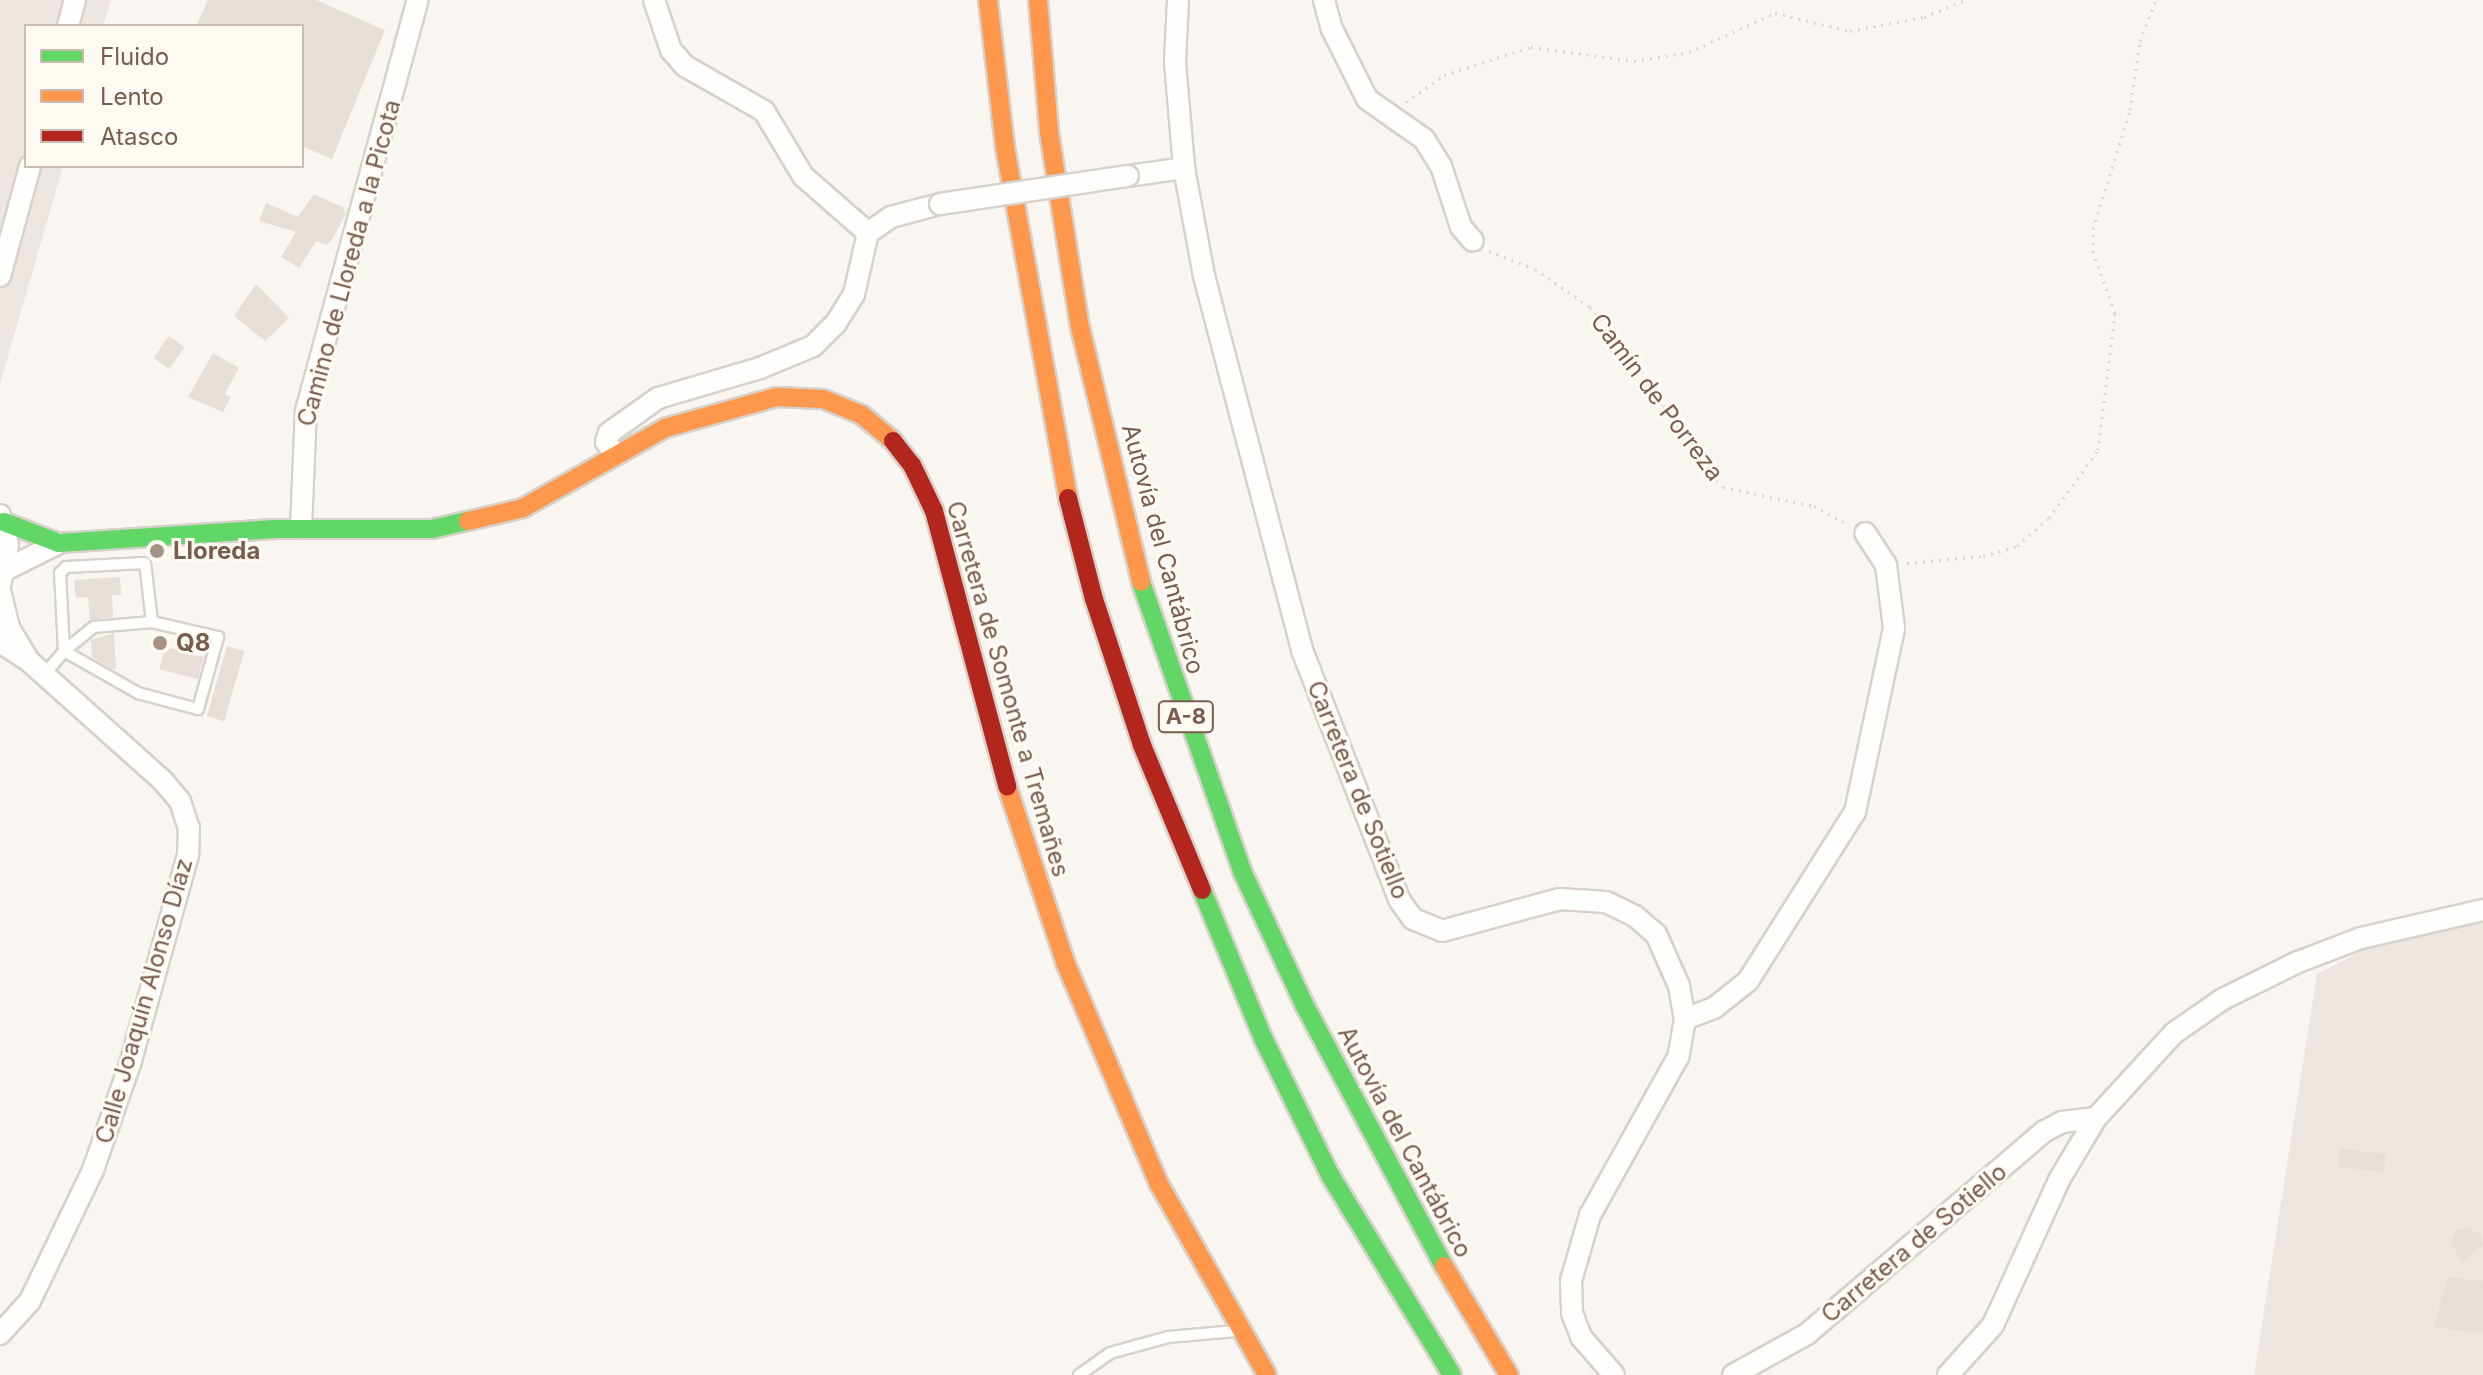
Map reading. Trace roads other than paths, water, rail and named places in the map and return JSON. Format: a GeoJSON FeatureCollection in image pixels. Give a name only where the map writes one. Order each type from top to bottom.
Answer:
{"type":"FeatureCollection","features":[{"type":"Feature","properties":{"kind":"main road","name":"A-8"},"geometry":{"type":"LineString","coordinates":[[988,0],[1005,147],[1061,470],[1094,599],[1142,745],[1205,904],[1317,1148],[1452,1375]]}},
{"type":"Feature","properties":{"kind":"main road","name":"Autovía del Cantábrico"},"geometry":{"type":"LineString","coordinates":[[1038,0],[1049,132],[1080,327],[1143,588],[1190,730],[1242,871],[1306,1008],[1419,1223],[1509,1375]]}},
{"type":"Feature","properties":{"kind":"main road","name":"Carretera de Somonte a Tremañes"},"geometry":{"type":"LineString","coordinates":[[59,543],[301,528],[432,529],[523,508],[615,454],[678,424],[777,397],[823,399],[862,415],[888,434],[912,465],[934,511],[1003,775],[1066,964],[1159,1184],[1238,1331],[1267,1375]]}},
{"type":"Feature","properties":{"kind":"main road"},"geometry":{"type":"LineString","coordinates":[[2,519],[59,543]]}},
{"type":"Feature","properties":{"kind":"street"},"geometry":{"type":"LineString","coordinates":[[69,24],[75,0]]}},
{"type":"Feature","properties":{"kind":"street","name":"Camino de Lloreda a la Picota"},"geometry":{"type":"LineString","coordinates":[[301,528],[306,411],[418,0]]}},
{"type":"Feature","properties":{"kind":"street"},"geometry":{"type":"LineString","coordinates":[[654,0],[671,50],[685,66],[764,111],[803,176],[868,233]]}},
{"type":"Feature","properties":{"kind":"street","name":"Carretera de Sotiello"},"geometry":{"type":"LineString","coordinates":[[1178,0],[1175,62],[1184,168],[1204,276],[1297,635],[1400,901],[1413,919],[1442,931],[1560,899],[1606,902],[1635,916],[1656,934],[1679,986],[1685,1019],[1678,1057],[1590,1215],[1571,1281],[1572,1313],[1581,1337],[1614,1375]]}},
{"type":"Feature","properties":{"kind":"street"},"geometry":{"type":"LineString","coordinates":[[1324,0],[1332,29],[1367,99],[1424,139],[1441,166],[1461,227],[1473,241]]}},
{"type":"Feature","properties":{"kind":"street"},"geometry":{"type":"LineString","coordinates":[[0,276],[29,168]]}},
{"type":"Feature","properties":{"kind":"street"},"geometry":{"type":"LineString","coordinates":[[615,454],[606,442],[609,433],[658,398],[792,358],[813,346],[836,323],[854,294],[868,233],[891,217],[940,204],[1184,168]]}},
{"type":"Feature","properties":{"kind":"street","name":"Calle Joaquín Alonso Díaz"},"geometry":{"type":"LineString","coordinates":[[2,519],[2,582],[9,628],[36,668]]}},
{"type":"Feature","properties":{"kind":"street"},"geometry":{"type":"LineString","coordinates":[[1685,1019],[1714,1008],[1748,981],[1855,812],[1894,628],[1886,565],[1865,533]]}},
{"type":"Feature","properties":{"kind":"street"},"geometry":{"type":"LineString","coordinates":[[2,582],[59,543]]}},
{"type":"Feature","properties":{"kind":"street","name":"Calle Joaquín Alonso Díaz"},"geometry":{"type":"LineString","coordinates":[[0,642],[36,668],[180,801],[189,828],[188,855],[131,1061],[93,1170],[30,1301],[0,1334]]}},
{"type":"Feature","properties":{"kind":"street"},"geometry":{"type":"LineString","coordinates":[[1948,1375],[1993,1325],[2059,1180],[2096,1118],[2174,1033],[2223,999],[2361,938],[2483,910]]}},
{"type":"Feature","properties":{"kind":"street","name":"Carretera de Sotiello"},"geometry":{"type":"LineString","coordinates":[[1733,1375],[1807,1334],[2045,1131],[2062,1122],[2096,1118]]}},
{"type":"Feature","properties":{"kind":"lane"},"geometry":{"type":"LineString","coordinates":[[64,651],[60,573],[66,567],[145,563],[152,622]]}},
{"type":"Feature","properties":{"kind":"lane"},"geometry":{"type":"LineString","coordinates":[[36,668],[94,627],[152,622],[218,637],[198,709],[138,693],[64,651]]}},
{"type":"Feature","properties":{"kind":"lane"},"geometry":{"type":"LineString","coordinates":[[1079,1375],[1110,1353],[1168,1337],[1238,1331]]}},
{"type":"Feature","properties":{"kind":"place","name":"Lloreda"},"geometry":{"type":"Point","coordinates":[157,551]}},
{"type":"Feature","properties":{"kind":"place","name":"Q8"},"geometry":{"type":"Point","coordinates":[160,643]}}]}
